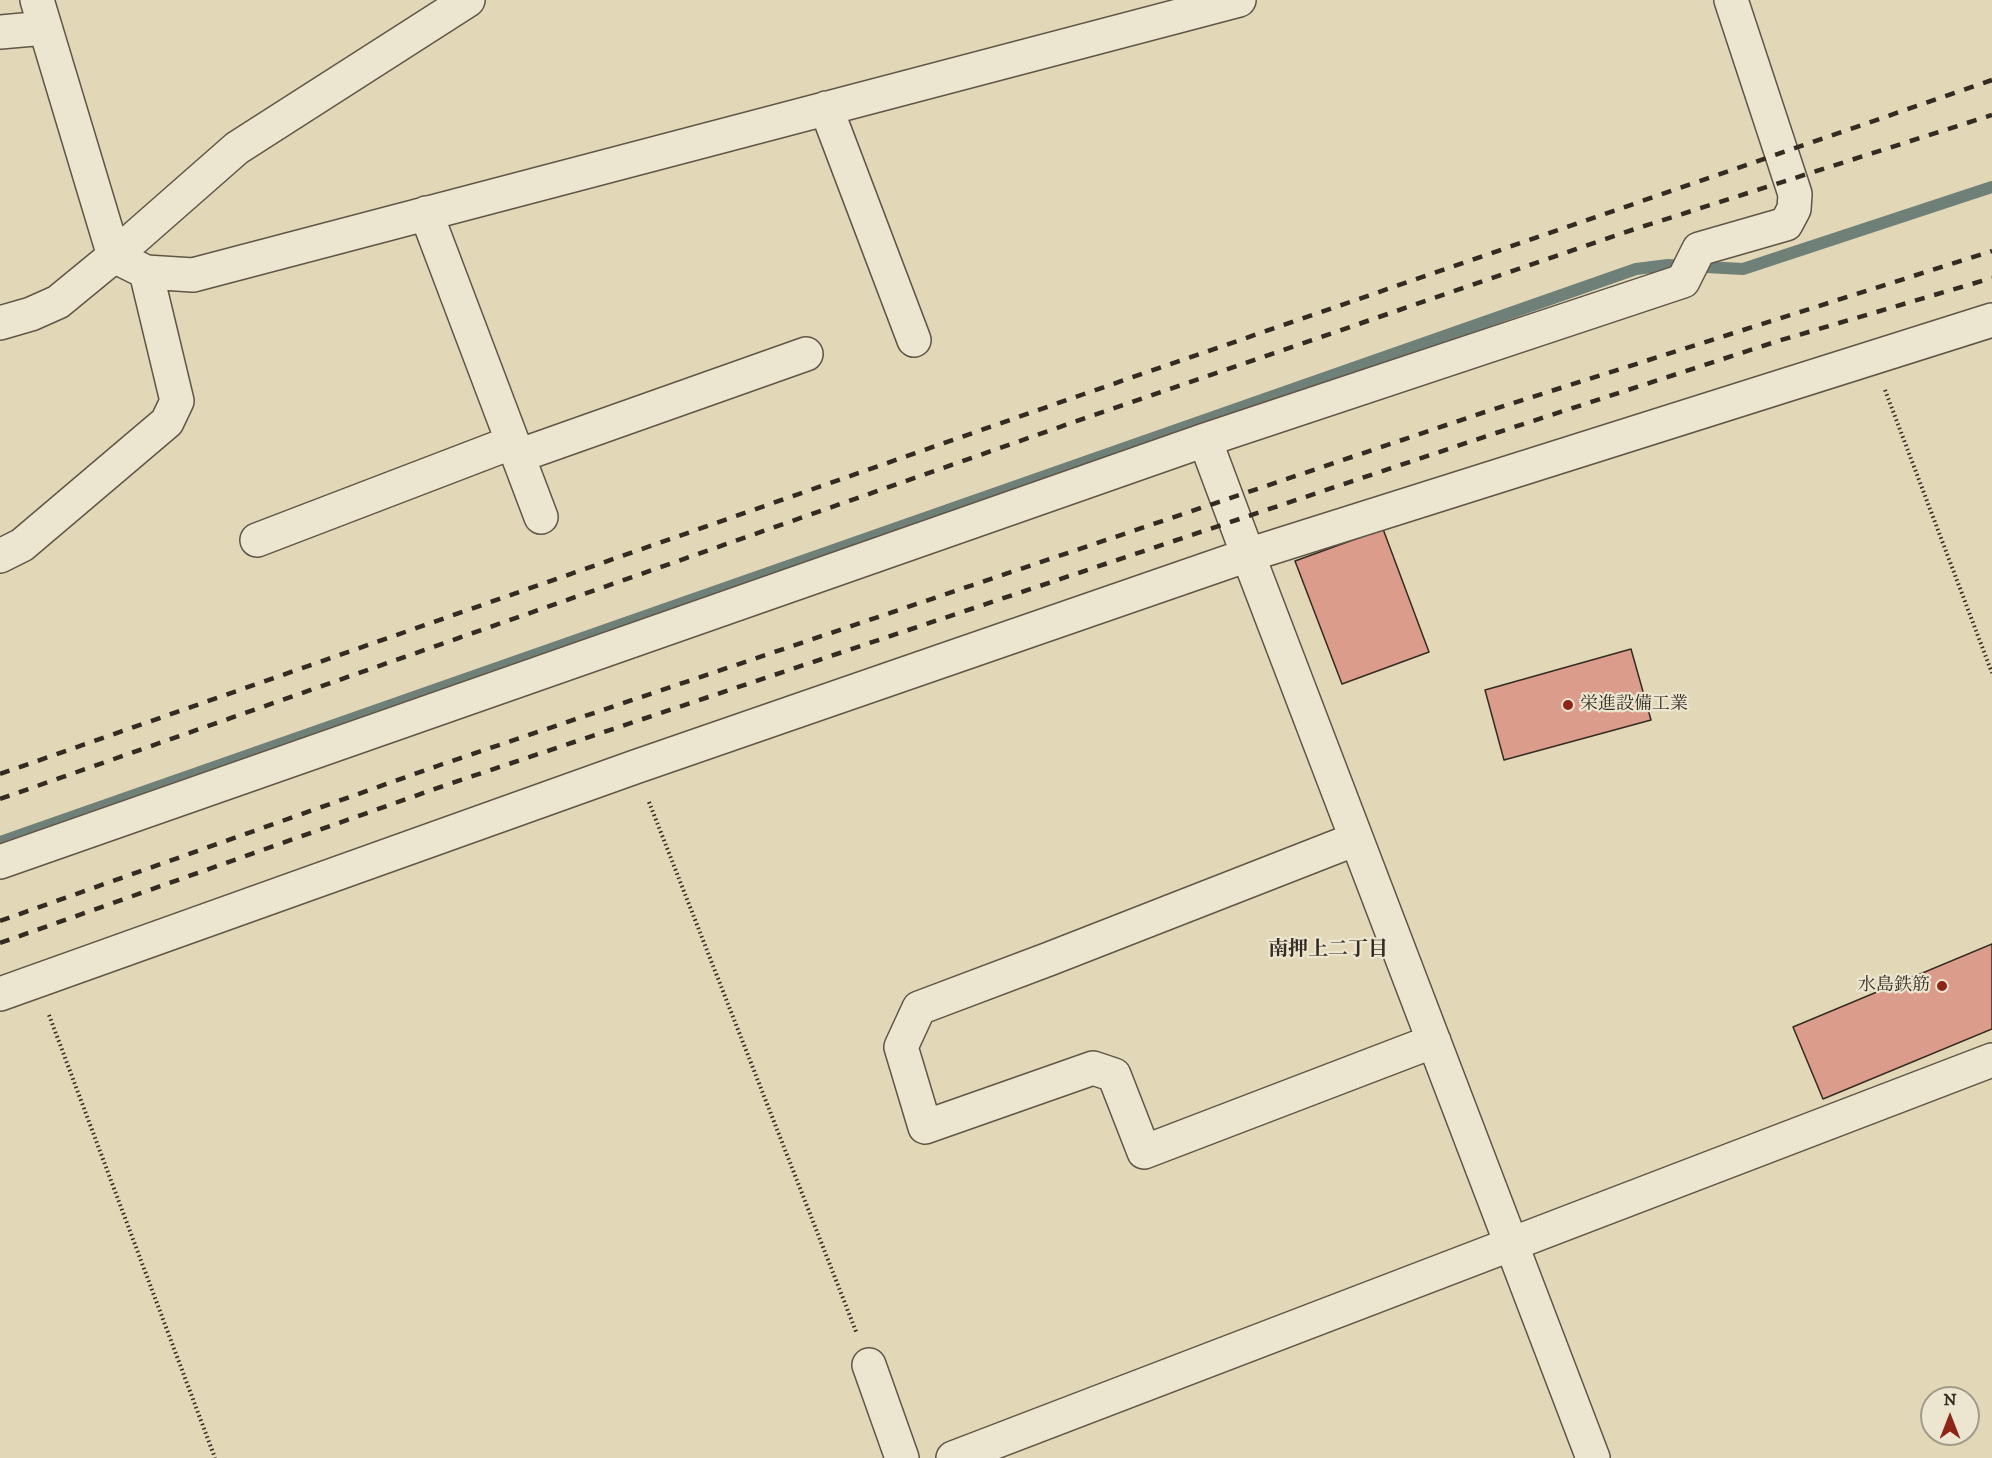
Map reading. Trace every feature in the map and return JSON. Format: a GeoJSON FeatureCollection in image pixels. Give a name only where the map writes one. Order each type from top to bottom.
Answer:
{"type":"FeatureCollection","features":[{"type":"Feature","properties":{"kind":"street"},"geometry":{"type":"LineString","coordinates":[[0,323],[31,314],[58,302],[237,148],[468,0]]}},
{"type":"Feature","properties":{"kind":"street"},"geometry":{"type":"LineString","coordinates":[[0,32],[41,14],[114,256],[146,272],[193,275],[1239,0]]}},
{"type":"Feature","properties":{"kind":"street"},"geometry":{"type":"LineString","coordinates":[[0,862],[1205,440],[1683,281],[1699,249],[1786,224],[1794,209],[1795,194],[1731,0]]}},
{"type":"Feature","properties":{"kind":"street"},"geometry":{"type":"LineString","coordinates":[[826,108],[914,340]]}},
{"type":"Feature","properties":{"kind":"street"},"geometry":{"type":"LineString","coordinates":[[426,213],[541,517]]}},
{"type":"Feature","properties":{"kind":"street"},"geometry":{"type":"LineString","coordinates":[[0,556],[22,545],[167,422],[177,401],[146,272]]}},
{"type":"Feature","properties":{"kind":"street"},"geometry":{"type":"LineString","coordinates":[[0,994],[636,767],[1248,555],[1992,320]]}},
{"type":"Feature","properties":{"kind":"street"},"geometry":{"type":"LineString","coordinates":[[257,540],[515,449],[806,354]]}},
{"type":"Feature","properties":{"kind":"street"},"geometry":{"type":"LineString","coordinates":[[1205,440],[1593,1458]]}},
{"type":"Feature","properties":{"kind":"street"},"geometry":{"type":"LineString","coordinates":[[1356,839],[919,1008],[901,1047],[925,1127],[1093,1068],[1114,1075],[1144,1152],[1434,1041]]}},
{"type":"Feature","properties":{"kind":"street"},"geometry":{"type":"LineString","coordinates":[[953,1458],[1992,1060]]}},
{"type":"Feature","properties":{"kind":"street"},"geometry":{"type":"LineString","coordinates":[[869,1365],[902,1458]]}},
{"type":"Feature","properties":{"kind":"path"},"geometry":{"type":"LineString","coordinates":[[1873,358],[1992,673]]}},
{"type":"Feature","properties":{"kind":"path"},"geometry":{"type":"LineString","coordinates":[[636,767],[869,1365]]}},
{"type":"Feature","properties":{"kind":"path"},"geometry":{"type":"LineString","coordinates":[[36,982],[215,1458]]}},
{"type":"Feature","properties":{"kind":"building"},"geometry":{"type":"Polygon","coordinates":[[[1383,529],[1429,652],[1342,684],[1295,561],[1383,529]]]}},
{"type":"Feature","properties":{"kind":"building","name":"栄進設備工業"},"geometry":{"type":"Polygon","coordinates":[[[1631,649],[1651,720],[1504,760],[1485,690],[1631,649]]]}},
{"type":"Feature","properties":{"kind":"building","name":"水島鉄筋"},"geometry":{"type":"Polygon","coordinates":[[[1992,944],[1992,1029],[1823,1099],[1793,1027],[1992,944]]]}},
{"type":"Feature","properties":{"kind":"waterway"},"geometry":{"type":"LineString","coordinates":[[0,842],[1636,269],[1668,265],[1743,269],[1992,187]]}},
{"type":"Feature","properties":{"kind":"railway"},"geometry":{"type":"LineString","coordinates":[[0,774],[1084,394],[1992,80]]}},
{"type":"Feature","properties":{"kind":"railway"},"geometry":{"type":"LineString","coordinates":[[0,799],[1091,416],[1632,230],[1992,115]]}},
{"type":"Feature","properties":{"kind":"railway"},"geometry":{"type":"LineString","coordinates":[[0,921],[440,765],[1485,412],[1992,251]]}},
{"type":"Feature","properties":{"kind":"railway"},"geometry":{"type":"LineString","coordinates":[[0,943],[446,785],[1496,433],[1778,341],[1992,278]]}},
{"type":"Feature","properties":{"kind":"place","name":"栄進設備工業"},"geometry":{"type":"Point","coordinates":[1568,705]}},
{"type":"Feature","properties":{"kind":"place","name":"水島鉄筋"},"geometry":{"type":"Point","coordinates":[1942,986]}},
{"type":"Feature","properties":{"kind":"district","name":"南押上二丁目"},"geometry":{"type":"Point","coordinates":[1328,951]}}]}
